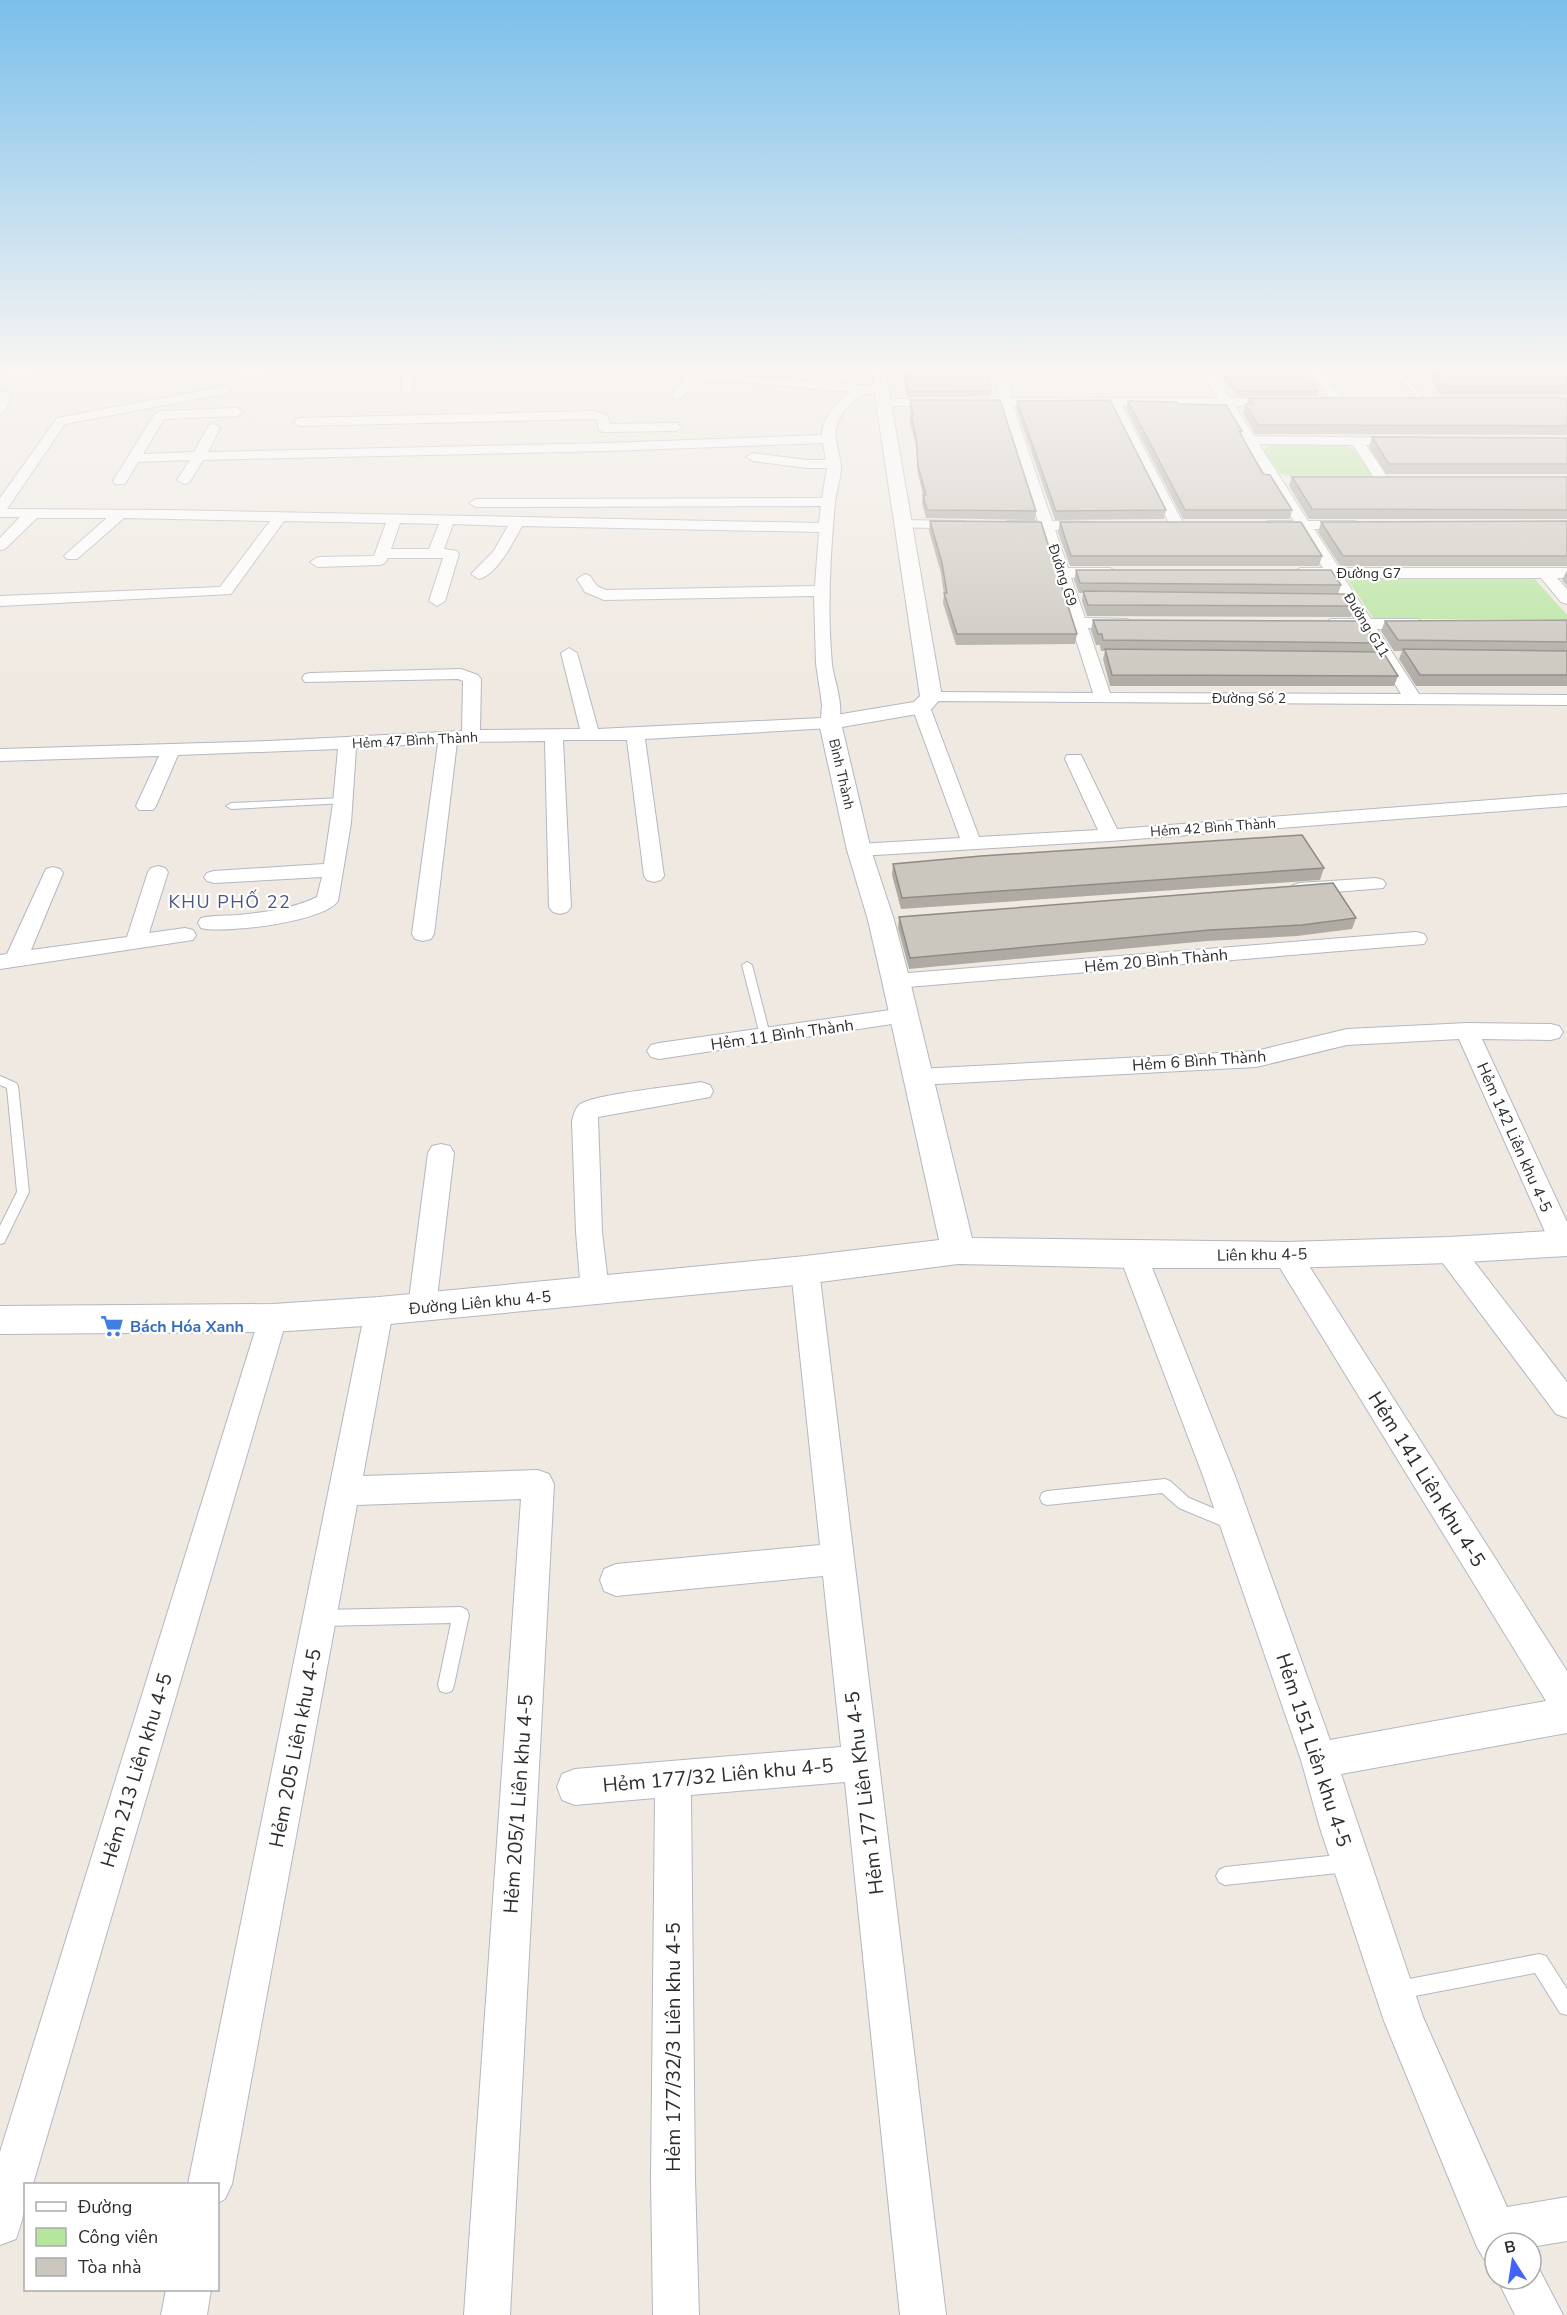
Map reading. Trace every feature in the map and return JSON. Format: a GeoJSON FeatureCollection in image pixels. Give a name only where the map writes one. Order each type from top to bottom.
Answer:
{"type":"FeatureCollection","features":[{"type":"Feature","properties":{"kind":"street"},"geometry":{"type":"LineString","coordinates":[[0,508],[21,476]]}},
{"type":"Feature","properties":{"kind":"street"},"geometry":{"type":"LineString","coordinates":[[120,481],[123,476]]}},
{"type":"Feature","properties":{"kind":"street"},"geometry":{"type":"LineString","coordinates":[[184,480],[186,476]]}},
{"type":"Feature","properties":{"kind":"street"},"geometry":{"type":"LineString","coordinates":[[830,723],[831,704],[824,664],[822,591],[831,476]]}},
{"type":"Feature","properties":{"kind":"street"},"geometry":{"type":"LineString","coordinates":[[893,476],[902,524],[926,702],[972,844]]}},
{"type":"Feature","properties":{"kind":"street","name":"Đường G9"},"geometry":{"type":"LineString","coordinates":[[1030,476],[1063,573],[1076,597],[1079,623],[1095,655],[1103,697]]}},
{"type":"Feature","properties":{"kind":"street"},"geometry":{"type":"LineString","coordinates":[[1152,476],[1177,525]]}},
{"type":"Feature","properties":{"kind":"street","name":"Đường G11"},"geometry":{"type":"LineString","coordinates":[[1272,476],[1334,573],[1345,600],[1366,624],[1413,699]]}},
{"type":"Feature","properties":{"kind":"street"},"geometry":{"type":"LineString","coordinates":[[1380,476],[1383,481]]}},
{"type":"Feature","properties":{"kind":"street"},"geometry":{"type":"LineString","coordinates":[[1275,480],[1295,480]]}},
{"type":"Feature","properties":{"kind":"street"},"geometry":{"type":"LineString","coordinates":[[476,503],[828,502]]}},
{"type":"Feature","properties":{"kind":"street"},"geometry":{"type":"LineString","coordinates":[[0,513],[826,528]]}},
{"type":"Feature","properties":{"kind":"street"},"geometry":{"type":"LineString","coordinates":[[0,546],[33,513]]}},
{"type":"Feature","properties":{"kind":"street"},"geometry":{"type":"LineString","coordinates":[[72,556],[120,514]]}},
{"type":"Feature","properties":{"kind":"street"},"geometry":{"type":"LineString","coordinates":[[0,601],[225,591],[279,518]]}},
{"type":"Feature","properties":{"kind":"street"},"geometry":{"type":"LineString","coordinates":[[318,562],[380,560],[394,520]]}},
{"type":"Feature","properties":{"kind":"street"},"geometry":{"type":"LineString","coordinates":[[435,553],[447,521]]}},
{"type":"Feature","properties":{"kind":"street"},"geometry":{"type":"LineString","coordinates":[[479,574],[499,554],[517,522]]}},
{"type":"Feature","properties":{"kind":"street"},"geometry":{"type":"LineString","coordinates":[[902,524],[1106,526]]}},
{"type":"Feature","properties":{"kind":"street"},"geometry":{"type":"LineString","coordinates":[[1258,525],[1376,525]]}},
{"type":"Feature","properties":{"kind":"street"},"geometry":{"type":"LineString","coordinates":[[362,545],[384,550],[452,554],[437,601]]}},
{"type":"Feature","properties":{"kind":"street"},"geometry":{"type":"LineString","coordinates":[[1063,573],[1122,573]]}},
{"type":"Feature","properties":{"kind":"street","name":"Đường G7"},"geometry":{"type":"LineString","coordinates":[[1287,573],[1567,573]]}},
{"type":"Feature","properties":{"kind":"street"},"geometry":{"type":"LineString","coordinates":[[1545,573],[1567,599]]}},
{"type":"Feature","properties":{"kind":"street"},"geometry":{"type":"LineString","coordinates":[[585,579],[591,589],[604,595],[822,591]]}},
{"type":"Feature","properties":{"kind":"street"},"geometry":{"type":"LineString","coordinates":[[1079,623],[1139,624]]}},
{"type":"Feature","properties":{"kind":"street"},"geometry":{"type":"LineString","coordinates":[[1318,624],[1435,624]]}},
{"type":"Feature","properties":{"kind":"street"},"geometry":{"type":"LineString","coordinates":[[569,653],[590,734]]}},
{"type":"Feature","properties":{"kind":"street"},"geometry":{"type":"LineString","coordinates":[[311,678],[461,674],[472,678],[471,736]]}},
{"type":"Feature","properties":{"kind":"street","name":"Đường Số 2"},"geometry":{"type":"LineString","coordinates":[[926,702],[1103,697],[1567,700]]}},
{"type":"Feature","properties":{"kind":"street","name":"Bình Thành"},"geometry":{"type":"LineString","coordinates":[[926,702],[830,723],[859,850],[893,919],[896,981],[957,1251]]}},
{"type":"Feature","properties":{"kind":"street","name":"Hẻm 47 Bình Thành"},"geometry":{"type":"LineString","coordinates":[[0,755],[347,744],[471,736],[635,734],[830,723]]}},
{"type":"Feature","properties":{"kind":"street"},"geometry":{"type":"LineString","coordinates":[[635,734],[654,876]]}},
{"type":"Feature","properties":{"kind":"street"},"geometry":{"type":"LineString","coordinates":[[554,736],[560,907]]}},
{"type":"Feature","properties":{"kind":"street"},"geometry":{"type":"LineString","coordinates":[[423,934],[448,738]]}},
{"type":"Feature","properties":{"kind":"street"},"geometry":{"type":"LineString","coordinates":[[209,923],[237,922],[301,913],[327,901],[334,870],[343,801],[347,744]]}},
{"type":"Feature","properties":{"kind":"street"},"geometry":{"type":"LineString","coordinates":[[146,806],[171,750]]}},
{"type":"Feature","properties":{"kind":"street"},"geometry":{"type":"LineString","coordinates":[[1074,759],[1110,835]]}},
{"type":"Feature","properties":{"kind":"street","name":"Hẻm 42 Bình Thành"},"geometry":{"type":"LineString","coordinates":[[859,850],[1110,835],[1567,800]]}},
{"type":"Feature","properties":{"kind":"street"},"geometry":{"type":"LineString","coordinates":[[214,877],[334,870]]}},
{"type":"Feature","properties":{"kind":"street"},"geometry":{"type":"LineString","coordinates":[[136,941],[158,872]]}},
{"type":"Feature","properties":{"kind":"street"},"geometry":{"type":"LineString","coordinates":[[8,960],[53,873]]}},
{"type":"Feature","properties":{"kind":"street"},"geometry":{"type":"LineString","coordinates":[[1281,891],[1376,884]]}},
{"type":"Feature","properties":{"kind":"street"},"geometry":{"type":"LineString","coordinates":[[8,960],[185,935]]}},
{"type":"Feature","properties":{"kind":"street","name":"Hẻm 20 Bình Thành"},"geometry":{"type":"LineString","coordinates":[[896,981],[1416,939]]}},
{"type":"Feature","properties":{"kind":"street","name":"Hẻm 11 Bình Thành"},"geometry":{"type":"LineString","coordinates":[[659,1052],[904,1016]]}},
{"type":"Feature","properties":{"kind":"street","name":"Hẻm 6 Bình Thành"},"geometry":{"type":"LineString","coordinates":[[918,1077],[1256,1059],[1347,1037],[1467,1031],[1551,1032]]}},
{"type":"Feature","properties":{"kind":"street","name":"Hẻm 142 Liên khu 4-5"},"geometry":{"type":"LineString","coordinates":[[1467,1031],[1565,1243]]}},
{"type":"Feature","properties":{"kind":"street"},"geometry":{"type":"LineString","coordinates":[[595,1291],[584,1133],[587,1112],[597,1107],[700,1091]]}},
{"type":"Feature","properties":{"kind":"street"},"geometry":{"type":"LineString","coordinates":[[422,1307],[441,1153]]}},
{"type":"Feature","properties":{"kind":"street","name":"Liên khu 4-5"},"geometry":{"type":"LineString","coordinates":[[957,1251],[1133,1255],[1287,1255],[1449,1250],[1565,1243]]}},
{"type":"Feature","properties":{"kind":"street"},"geometry":{"type":"LineString","coordinates":[[1449,1250],[1567,1405]]}},
{"type":"Feature","properties":{"kind":"street","name":"Đường Liên khu 4-5"},"geometry":{"type":"LineString","coordinates":[[2,1325],[273,1318],[380,1311],[805,1270],[957,1251]]}},
{"type":"Feature","properties":{"kind":"street","name":"Hẻm 151 Liên khu 4-5"},"geometry":{"type":"LineString","coordinates":[[1133,1255],[1236,1524],[1319,1760],[1404,2021],[1494,2231]]}},
{"type":"Feature","properties":{"kind":"street","name":"Hẻm 141 Liên khu 4-5"},"geometry":{"type":"LineString","coordinates":[[1287,1255],[1567,1703]]}},
{"type":"Feature","properties":{"kind":"street","name":"Hẻm 177 Liên Khu 4-5"},"geometry":{"type":"LineString","coordinates":[[805,1270],[923,2315]]}},
{"type":"Feature","properties":{"kind":"street","name":"Hẻm 205 Liên khu 4-5"},"geometry":{"type":"LineString","coordinates":[[210,2183],[380,1311]]}},
{"type":"Feature","properties":{"kind":"street","name":"Hẻm 213 Liên khu 4-5"},"geometry":{"type":"LineString","coordinates":[[0,2223],[273,1318]]}},
{"type":"Feature","properties":{"kind":"street","name":"Hẻm 205/1 Liên khu 4-5"},"geometry":{"type":"LineString","coordinates":[[346,1491],[538,1484],[487,2315]]}},
{"type":"Feature","properties":{"kind":"street"},"geometry":{"type":"LineString","coordinates":[[616,1580],[837,1559]]}},
{"type":"Feature","properties":{"kind":"street"},"geometry":{"type":"LineString","coordinates":[[1319,1760],[1567,1715]]}},
{"type":"Feature","properties":{"kind":"street","name":"Hẻm 177/32 Liên khu 4-5"},"geometry":{"type":"LineString","coordinates":[[575,1787],[861,1763]]}},
{"type":"Feature","properties":{"kind":"street","name":"Hẻm 177/32/3 Liên khu 4-5"},"geometry":{"type":"LineString","coordinates":[[673,1779],[673,2179],[676,2315]]}},
{"type":"Feature","properties":{"kind":"street"},"geometry":{"type":"LineString","coordinates":[[1519,2231],[1567,2218]]}},
{"type":"Feature","properties":{"kind":"street"},"geometry":{"type":"LineString","coordinates":[[184,2315],[189,2291]]}},
{"type":"Feature","properties":{"kind":"street"},"geometry":{"type":"LineString","coordinates":[[1527,2291],[1540,2315]]}},
{"type":"Feature","properties":{"kind":"lane"},"geometry":{"type":"LineString","coordinates":[[231,806],[343,801]]}},
{"type":"Feature","properties":{"kind":"lane"},"geometry":{"type":"LineString","coordinates":[[747,965],[765,1035]]}},
{"type":"Feature","properties":{"kind":"lane"},"geometry":{"type":"LineString","coordinates":[[0,1080],[12,1086],[23,1192],[0,1239]]}},
{"type":"Feature","properties":{"kind":"lane"},"geometry":{"type":"LineString","coordinates":[[1047,1498],[1165,1486],[1184,1503],[1236,1524]]}},
{"type":"Feature","properties":{"kind":"lane"},"geometry":{"type":"LineString","coordinates":[[321,1618],[461,1615],[446,1685]]}},
{"type":"Feature","properties":{"kind":"lane"},"geometry":{"type":"LineString","coordinates":[[1225,1876],[1351,1862]]}},
{"type":"Feature","properties":{"kind":"lane"},"geometry":{"type":"LineString","coordinates":[[1394,1991],[1539,1963],[1567,2006]]}},
{"type":"Feature","properties":{"kind":"green space"},"geometry":{"type":"Polygon","coordinates":[[[1289,476],[1370,476],[1369,477],[1289,476]]]}},
{"type":"Feature","properties":{"kind":"green space"},"geometry":{"type":"Polygon","coordinates":[[[1346,577],[1533,577],[1567,615],[1567,619],[1374,619],[1346,577]]]}},
{"type":"Feature","properties":{"kind":"building"},"geometry":{"type":"Polygon","coordinates":[[[921,476],[1025,476],[1036,511],[927,510],[923,495],[926,495],[921,476]]]}},
{"type":"Feature","properties":{"kind":"building"},"geometry":{"type":"Polygon","coordinates":[[[1044,476],[1149,476],[1166,510],[1056,511],[1044,476]]]}},
{"type":"Feature","properties":{"kind":"building"},"geometry":{"type":"Polygon","coordinates":[[[1167,476],[1271,476],[1292,510],[1185,510],[1167,476]]]}},
{"type":"Feature","properties":{"kind":"building"},"geometry":{"type":"Polygon","coordinates":[[[1292,477],[1567,477],[1567,510],[1312,509],[1292,477]]]}},
{"type":"Feature","properties":{"kind":"building"},"geometry":{"type":"Polygon","coordinates":[[[930,521],[1041,522],[1077,634],[957,634],[944,593],[947,593],[942,563],[930,521]]]}},
{"type":"Feature","properties":{"kind":"building"},"geometry":{"type":"Polygon","coordinates":[[[1567,521],[1567,556],[1343,556],[1321,522],[1567,521]]]}},
{"type":"Feature","properties":{"kind":"building"},"geometry":{"type":"Polygon","coordinates":[[[1060,522],[1301,522],[1322,556],[1071,556],[1060,522]]]}},
{"type":"Feature","properties":{"kind":"building"},"geometry":{"type":"Polygon","coordinates":[[[1076,570],[1331,570],[1341,585],[1080,583],[1076,570]]]}},
{"type":"Feature","properties":{"kind":"building"},"geometry":{"type":"Polygon","coordinates":[[[1083,591],[1346,594],[1354,606],[1088,605],[1083,591]]]}},
{"type":"Feature","properties":{"kind":"building"},"geometry":{"type":"Polygon","coordinates":[[[1093,620],[1363,621],[1377,643],[1103,640],[1093,620]]]}},
{"type":"Feature","properties":{"kind":"building"},"geometry":{"type":"Polygon","coordinates":[[[1567,620],[1567,642],[1398,640],[1385,621],[1567,620]]]}},
{"type":"Feature","properties":{"kind":"building"},"geometry":{"type":"Polygon","coordinates":[[[1105,649],[1383,652],[1398,676],[1112,675],[1105,649]]]}},
{"type":"Feature","properties":{"kind":"building"},"geometry":{"type":"Polygon","coordinates":[[[1403,649],[1567,651],[1567,675],[1420,675],[1403,649]]]}},
{"type":"Feature","properties":{"kind":"building"},"geometry":{"type":"Polygon","coordinates":[[[1302,835],[1324,868],[902,898],[893,864],[981,856],[1302,835]]]}},
{"type":"Feature","properties":{"kind":"building"},"geometry":{"type":"Polygon","coordinates":[[[1333,883],[1356,918],[1302,925],[1210,930],[910,958],[899,917],[1333,883]]]}},
{"type":"Feature","properties":{"kind":"place","name":"Bách Hóa Xanh"},"geometry":{"type":"Point","coordinates":[112,1326]}},
{"type":"Feature","properties":{"kind":"district","name":"KHU PHỐ 22"},"geometry":{"type":"Point","coordinates":[230,902]}}]}
